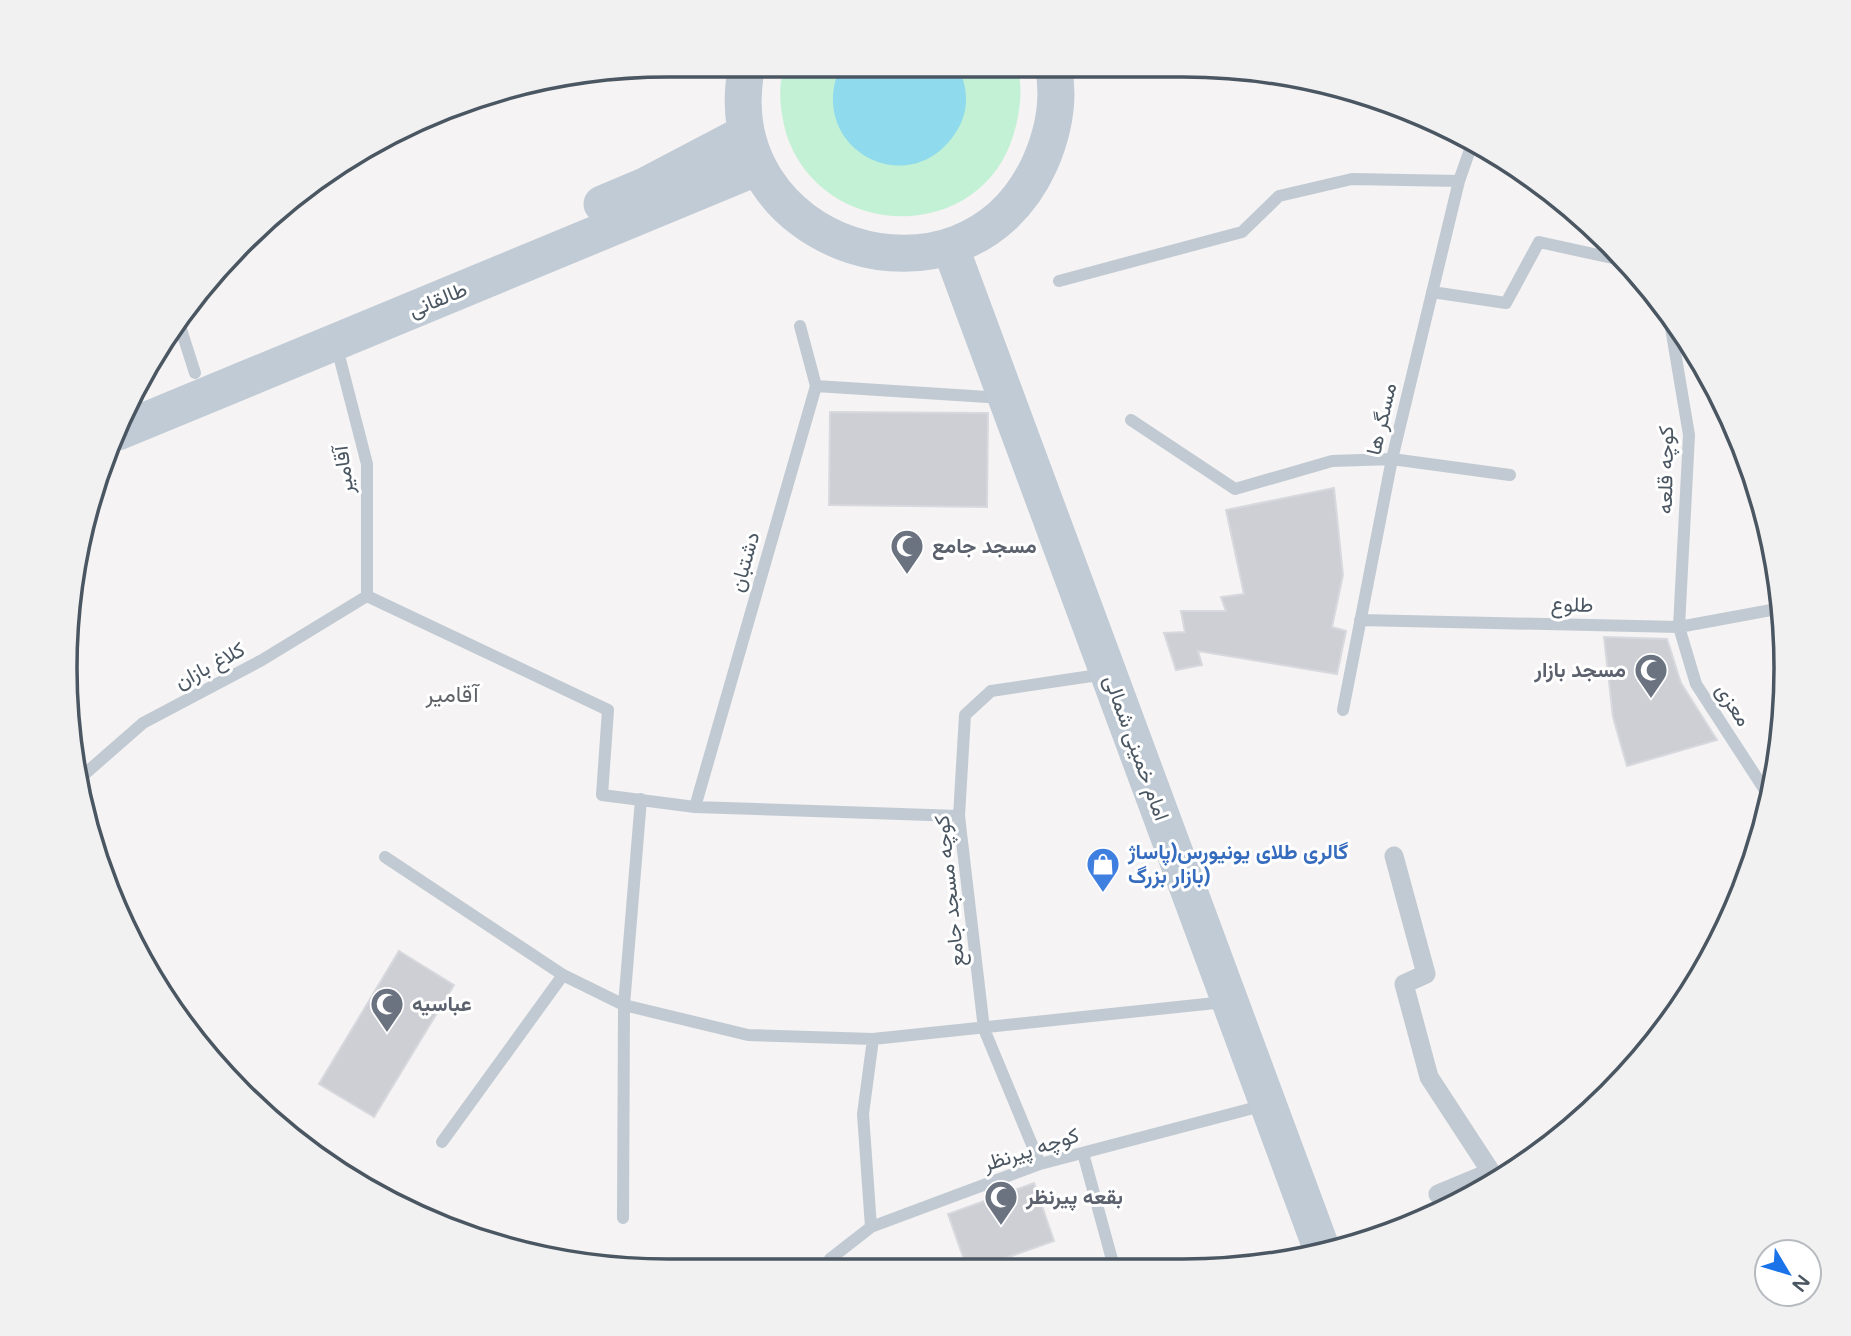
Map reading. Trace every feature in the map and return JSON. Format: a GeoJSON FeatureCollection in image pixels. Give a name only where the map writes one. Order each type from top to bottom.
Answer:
{"type":"FeatureCollection","features":[{"type":"Feature","properties":{"kind":"main road"},"geometry":{"type":"LineString","coordinates":[[744,77],[742,88],[746,133],[758,167],[789,210],[834,240],[871,252],[911,254],[950,246],[996,221],[1031,184],[1052,137],[1055,77]]}},
{"type":"Feature","properties":{"kind":"main road","name":"طالقانی"},"geometry":{"type":"LineString","coordinates":[[145,394],[647,186],[746,133]]}},
{"type":"Feature","properties":{"kind":"main road","name":"طالقانی"},"geometry":{"type":"LineString","coordinates":[[129,428],[758,167]]}},
{"type":"Feature","properties":{"kind":"main road","name":"امام خمینی شمالی"},"geometry":{"type":"LineString","coordinates":[[950,246],[1319,1243]]}},
{"type":"Feature","properties":{"kind":"street"},"geometry":{"type":"LineString","coordinates":[[1394,856],[1426,974],[1404,984],[1429,1077],[1492,1171]]}},
{"type":"Feature","properties":{"kind":"street"},"geometry":{"type":"LineString","coordinates":[[1443,1199],[1438,1194],[1488,1174]]}},
{"type":"Feature","properties":{"kind":"lane","name":"مسگر ها"},"geometry":{"type":"LineString","coordinates":[[1343,710],[1392,459],[1459,181],[1469,151]]}},
{"type":"Feature","properties":{"kind":"lane"},"geometry":{"type":"LineString","coordinates":[[1059,281],[1242,232],[1279,196],[1352,179],[1459,181]]}},
{"type":"Feature","properties":{"kind":"lane"},"geometry":{"type":"LineString","coordinates":[[1432,292],[1506,303],[1539,242],[1607,257]]}},
{"type":"Feature","properties":{"kind":"lane"},"geometry":{"type":"LineString","coordinates":[[800,326],[816,387],[1007,398]]}},
{"type":"Feature","properties":{"kind":"lane"},"geometry":{"type":"LineString","coordinates":[[182,333],[195,373]]}},
{"type":"Feature","properties":{"kind":"lane","name":"کوچه قلعه"},"geometry":{"type":"LineString","coordinates":[[1673,338],[1689,435],[1679,627]]}},
{"type":"Feature","properties":{"kind":"lane","name":"آقامیر"},"geometry":{"type":"LineString","coordinates":[[335,342],[367,464],[367,596]]}},
{"type":"Feature","properties":{"kind":"lane","name":"دشتبان"},"geometry":{"type":"LineString","coordinates":[[695,807],[816,387]]}},
{"type":"Feature","properties":{"kind":"lane"},"geometry":{"type":"LineString","coordinates":[[1131,420],[1234,489],[1332,461],[1392,459],[1510,475]]}},
{"type":"Feature","properties":{"kind":"lane"},"geometry":{"type":"LineString","coordinates":[[367,596],[608,710],[602,795],[695,807],[960,816]]}},
{"type":"Feature","properties":{"kind":"lane","name":"کلاغ بازان"},"geometry":{"type":"LineString","coordinates":[[86,773],[143,723],[262,660],[367,596]]}},
{"type":"Feature","properties":{"kind":"lane","name":"طلوع"},"geometry":{"type":"LineString","coordinates":[[1360,620],[1679,627],[1771,610]]}},
{"type":"Feature","properties":{"kind":"lane","name":"معزی"},"geometry":{"type":"LineString","coordinates":[[1679,627],[1696,684],[1762,786]]}},
{"type":"Feature","properties":{"kind":"lane","name":"کوچه مسجد جامع"},"geometry":{"type":"LineString","coordinates":[[1040,1164],[984,1029],[960,816],[965,715],[991,691],[1108,673]]}},
{"type":"Feature","properties":{"kind":"lane"},"geometry":{"type":"LineString","coordinates":[[623,1218],[624,1005],[641,799]]}},
{"type":"Feature","properties":{"kind":"lane"},"geometry":{"type":"LineString","coordinates":[[385,857],[563,975],[624,1005],[748,1035],[873,1038],[984,1029],[1230,1001]]}},
{"type":"Feature","properties":{"kind":"lane"},"geometry":{"type":"LineString","coordinates":[[442,1142],[563,975]]}},
{"type":"Feature","properties":{"kind":"lane"},"geometry":{"type":"LineString","coordinates":[[871,1227],[863,1114],[873,1038]]}},
{"type":"Feature","properties":{"kind":"lane","name":"کوچه پیرنظر"},"geometry":{"type":"LineString","coordinates":[[829,1259],[871,1227],[1040,1164],[1268,1104]]}},
{"type":"Feature","properties":{"kind":"lane"},"geometry":{"type":"LineString","coordinates":[[1083,1153],[1112,1259]]}},
{"type":"Feature","properties":{"kind":"green space"},"geometry":{"type":"Polygon","coordinates":[[[782,77],[1019,77],[1020,99],[1014,133],[996,170],[970,196],[937,211],[901,216],[865,211],[832,195],[805,169],[786,133],[780,90],[782,77]]]}},
{"type":"Feature","properties":{"kind":"water"},"geometry":{"type":"Polygon","coordinates":[[[838,77],[962,77],[966,104],[959,127],[939,151],[916,163],[892,165],[869,158],[849,143],[837,122],[833,95],[838,77]]]}},
{"type":"Feature","properties":{"kind":"building"},"geometry":{"type":"Polygon","coordinates":[[[830,412],[988,413],[987,507],[829,505],[830,412]]]}},
{"type":"Feature","properties":{"kind":"building"},"geometry":{"type":"Polygon","coordinates":[[[1334,488],[1343,575],[1332,627],[1346,631],[1337,674],[1198,651],[1202,665],[1176,670],[1164,633],[1185,632],[1181,611],[1226,611],[1221,597],[1244,594],[1226,510],[1334,488]]]}},
{"type":"Feature","properties":{"kind":"building","name":"مسجد بازار"},"geometry":{"type":"Polygon","coordinates":[[[1604,637],[1667,639],[1681,683],[1717,740],[1627,766],[1613,717],[1604,637]]]}},
{"type":"Feature","properties":{"kind":"building","name":"عباسیه"},"geometry":{"type":"Polygon","coordinates":[[[399,951],[454,985],[374,1117],[319,1084],[399,951]]]}},
{"type":"Feature","properties":{"kind":"building","name":"بقعه پیرنظر"},"geometry":{"type":"Polygon","coordinates":[[[1034,1183],[1054,1241],[1003,1259],[964,1259],[948,1214],[1034,1183]]]}},
{"type":"Feature","properties":{"kind":"place","name":"مسجد جامع"},"geometry":{"type":"Point","coordinates":[907,576]}},
{"type":"Feature","properties":{"kind":"place","name":"مسجد بازار"},"geometry":{"type":"Point","coordinates":[1651,700]}},
{"type":"Feature","properties":{"kind":"place","name":"گالری طلای یونیورس(پاساژ بازار بزرگ)"},"geometry":{"type":"Point","coordinates":[1103,894]}},
{"type":"Feature","properties":{"kind":"place","name":"عباسیه"},"geometry":{"type":"Point","coordinates":[387,1034]}},
{"type":"Feature","properties":{"kind":"place","name":"بقعه پیرنظر"},"geometry":{"type":"Point","coordinates":[1001,1227]}},
{"type":"Feature","properties":{"kind":"district","name":"آقامیر"},"geometry":{"type":"Point","coordinates":[452,695]}}]}
